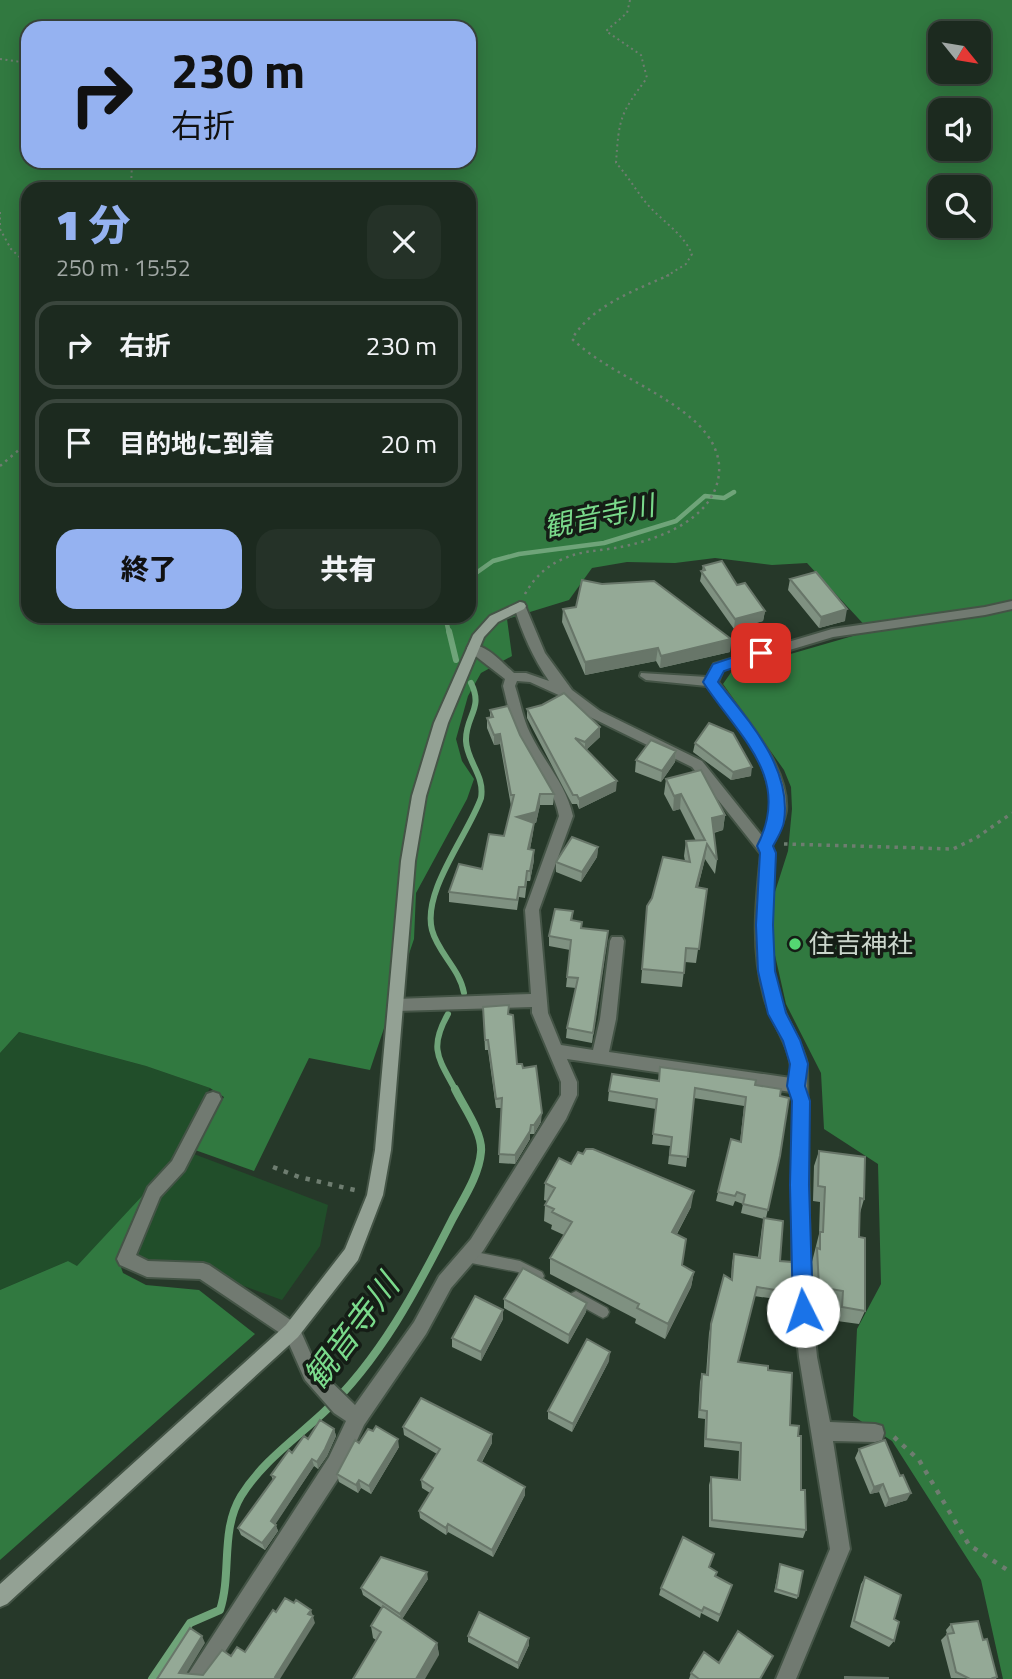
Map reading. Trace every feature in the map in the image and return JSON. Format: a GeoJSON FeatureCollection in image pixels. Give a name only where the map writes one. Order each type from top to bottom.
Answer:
{"type":"FeatureCollection","features":[{"type":"Feature","properties":{"kind":"street"},"geometry":{"type":"LineString","coordinates":[[711,682],[718,667],[832,633],[1012,605]]}},
{"type":"Feature","properties":{"kind":"street"},"geometry":{"type":"LineString","coordinates":[[0,1597],[292,1331],[352,1254],[375,1195],[383,1150],[408,861],[419,796],[441,723],[479,635],[494,619],[520,607],[538,654],[569,694],[596,715],[697,764],[750,833],[767,842]]}},
{"type":"Feature","properties":{"kind":"street"},"geometry":{"type":"LineString","coordinates":[[473,648],[492,658],[500,669],[512,678],[536,678],[554,690],[569,694]]}},
{"type":"Feature","properties":{"kind":"street"},"geometry":{"type":"LineString","coordinates":[[646,677],[711,682],[739,719],[770,769],[778,793],[776,824],[767,842],[764,892],[767,971],[777,1014],[791,1040],[799,1064],[796,1086],[801,1101],[801,1288],[808,1357],[840,1549],[786,1679]]}},
{"type":"Feature","properties":{"kind":"street"},"geometry":{"type":"LineString","coordinates":[[195,1679],[336,1464],[357,1418],[420,1328],[445,1282],[477,1245],[566,1103],[569,1082],[541,1013],[531,911],[566,816],[555,784],[523,733],[509,685],[512,678]]}},
{"type":"Feature","properties":{"kind":"street"},"geometry":{"type":"LineString","coordinates":[[600,1055],[608,1019],[617,941]]}},
{"type":"Feature","properties":{"kind":"street"},"geometry":{"type":"LineString","coordinates":[[396,1005],[539,1000]]}},
{"type":"Feature","properties":{"kind":"street"},"geometry":{"type":"LineString","coordinates":[[557,1051],[600,1055],[796,1086]]}},
{"type":"Feature","properties":{"kind":"street"},"geometry":{"type":"LineString","coordinates":[[213,1099],[178,1166],[154,1192],[126,1259],[147,1269],[203,1271],[292,1331],[311,1374],[336,1402],[357,1418]]}},
{"type":"Feature","properties":{"kind":"street"},"geometry":{"type":"LineString","coordinates":[[822,1431],[875,1433]]}},
{"type":"Feature","properties":{"kind":"lane"},"geometry":{"type":"LineString","coordinates":[[466,1256],[520,1267],[544,1280]]}},
{"type":"Feature","properties":{"kind":"lane"},"geometry":{"type":"LineString","coordinates":[[567,1293],[603,1312]]}},
{"type":"Feature","properties":{"kind":"path"},"geometry":{"type":"LineString","coordinates":[[520,607],[529,584],[559,559],[594,550],[617,548],[673,529],[690,520],[711,501],[720,479],[717,453],[704,428],[679,408],[623,378],[572,339],[587,317],[675,272],[686,264],[692,254],[688,242],[644,200],[634,183],[616,163],[619,122],[627,105],[647,78],[641,55],[606,31],[627,13],[630,0]]}},
{"type":"Feature","properties":{"kind":"path"},"geometry":{"type":"LineString","coordinates":[[0,60],[21,63]]}},
{"type":"Feature","properties":{"kind":"path"},"geometry":{"type":"LineString","coordinates":[[0,212],[1,237],[21,259]]}},
{"type":"Feature","properties":{"kind":"path"},"geometry":{"type":"LineString","coordinates":[[0,467],[21,447]]}},
{"type":"Feature","properties":{"kind":"path"},"geometry":{"type":"LineString","coordinates":[[767,842],[953,849],[970,844],[991,825],[1012,813]]}},
{"type":"Feature","properties":{"kind":"path"},"geometry":{"type":"LineString","coordinates":[[274,1167],[299,1177],[375,1195]]}},
{"type":"Feature","properties":{"kind":"path"},"geometry":{"type":"LineString","coordinates":[[875,1433],[895,1437],[919,1460],[969,1545],[1012,1573]]}},
{"type":"Feature","properties":{"kind":"green space"},"geometry":{"type":"Polygon","coordinates":[[[0,0],[1012,0],[1012,1679],[1003,1679],[981,1580],[892,1441],[853,1416],[857,1329],[881,1284],[878,1164],[824,1129],[821,1073],[786,1004],[772,942],[774,895],[788,851],[791,787],[784,770],[723,684],[732,671],[870,631],[807,563],[772,565],[715,558],[675,563],[627,562],[592,568],[569,600],[507,619],[512,656],[481,673],[468,696],[456,739],[462,761],[474,779],[467,799],[416,893],[414,939],[370,1070],[309,1058],[254,1171],[195,1150],[224,1097],[210,1088],[146,1066],[19,1032],[0,1053],[0,0]]]}},
{"type":"Feature","properties":{"kind":"green space"},"geometry":{"type":"Polygon","coordinates":[[[19,1032],[146,1066],[210,1088],[167,1169],[77,1267],[68,1261],[0,1290],[0,1053],[19,1032]]]}},
{"type":"Feature","properties":{"kind":"green space"},"geometry":{"type":"Polygon","coordinates":[[[186,1151],[328,1205],[320,1246],[282,1300],[203,1271],[126,1259],[154,1192],[186,1151]]]}},
{"type":"Feature","properties":{"kind":"green space"},"geometry":{"type":"Polygon","coordinates":[[[143,1195],[117,1256],[123,1273],[146,1285],[199,1290],[255,1334],[0,1560],[0,1290],[68,1261],[77,1266],[143,1195]]]}},
{"type":"Feature","properties":{"kind":"building"},"geometry":{"type":"Polygon","coordinates":[[[722,561],[737,585],[745,583],[765,611],[735,619],[701,571],[705,570],[703,566],[722,561]]]}},
{"type":"Feature","properties":{"kind":"building"},"geometry":{"type":"Polygon","coordinates":[[[816,572],[847,609],[821,617],[790,579],[816,572]]]}},
{"type":"Feature","properties":{"kind":"building"},"geometry":{"type":"Polygon","coordinates":[[[582,580],[602,584],[654,581],[731,639],[661,656],[658,648],[585,662],[563,609],[576,607],[582,580]]]}},
{"type":"Feature","properties":{"kind":"building"},"geometry":{"type":"Polygon","coordinates":[[[564,693],[600,727],[585,742],[575,738],[617,781],[579,799],[577,795],[573,795],[527,709],[542,705],[564,693]]]}},
{"type":"Feature","properties":{"kind":"building"},"geometry":{"type":"Polygon","coordinates":[[[508,706],[520,735],[554,794],[540,794],[536,812],[517,817],[534,823],[528,849],[534,850],[525,887],[519,887],[517,900],[449,892],[459,864],[482,869],[489,834],[504,836],[514,795],[511,795],[500,734],[494,735],[487,718],[493,717],[490,710],[508,706]]]}},
{"type":"Feature","properties":{"kind":"building"},"geometry":{"type":"Polygon","coordinates":[[[709,723],[733,733],[752,767],[733,772],[695,743],[709,723]]]}},
{"type":"Feature","properties":{"kind":"building"},"geometry":{"type":"Polygon","coordinates":[[[651,740],[676,751],[662,771],[636,760],[651,740]]]}},
{"type":"Feature","properties":{"kind":"building"},"geometry":{"type":"Polygon","coordinates":[[[701,770],[725,815],[712,818],[717,860],[707,844],[696,887],[707,889],[699,949],[686,948],[684,973],[642,969],[647,906],[652,898],[663,857],[690,862],[686,841],[705,840],[681,794],[674,796],[666,779],[701,770]]]}},
{"type":"Feature","properties":{"kind":"building"},"geometry":{"type":"Polygon","coordinates":[[[572,837],[598,847],[582,872],[556,862],[572,837]]]}},
{"type":"Feature","properties":{"kind":"building"},"geometry":{"type":"Polygon","coordinates":[[[555,909],[573,911],[571,920],[582,922],[581,928],[608,931],[593,1033],[567,1028],[578,978],[567,977],[571,940],[549,936],[555,909]]]}},
{"type":"Feature","properties":{"kind":"building"},"geometry":{"type":"Polygon","coordinates":[[[509,1005],[508,1014],[513,1015],[517,1064],[522,1064],[523,1068],[536,1066],[542,1113],[534,1125],[531,1125],[515,1155],[499,1154],[502,1098],[496,1099],[488,1040],[485,1040],[483,1007],[509,1005]]]}},
{"type":"Feature","properties":{"kind":"building"},"geometry":{"type":"Polygon","coordinates":[[[660,1067],[756,1080],[755,1085],[781,1089],[780,1096],[789,1098],[768,1210],[743,1204],[745,1195],[737,1192],[735,1196],[718,1192],[731,1139],[741,1142],[746,1097],[695,1088],[688,1157],[670,1155],[672,1137],[653,1134],[657,1099],[609,1091],[612,1074],[659,1081],[660,1067]]]}},
{"type":"Feature","properties":{"kind":"building"},"geometry":{"type":"Polygon","coordinates":[[[586,1149],[593,1149],[694,1191],[672,1232],[686,1239],[682,1265],[694,1272],[668,1324],[637,1308],[639,1304],[550,1258],[572,1222],[552,1212],[554,1209],[545,1205],[555,1188],[545,1183],[559,1158],[571,1164],[578,1152],[583,1154],[586,1149]]]}},
{"type":"Feature","properties":{"kind":"building"},"geometry":{"type":"Polygon","coordinates":[[[819,1151],[865,1157],[864,1199],[860,1198],[859,1237],[865,1238],[865,1311],[842,1307],[843,1291],[819,1287],[817,1248],[820,1249],[820,1232],[823,1232],[825,1187],[818,1186],[819,1151]]]}},
{"type":"Feature","properties":{"kind":"building"},"geometry":{"type":"Polygon","coordinates":[[[764,1218],[783,1221],[780,1261],[792,1262],[793,1293],[757,1287],[738,1362],[792,1373],[790,1425],[799,1426],[798,1436],[801,1436],[801,1490],[805,1490],[806,1530],[712,1520],[711,1477],[740,1480],[741,1443],[706,1439],[707,1411],[700,1410],[702,1374],[708,1375],[711,1324],[724,1275],[732,1280],[734,1254],[760,1258],[764,1218]]]}},
{"type":"Feature","properties":{"kind":"building"},"geometry":{"type":"Polygon","coordinates":[[[523,1268],[587,1303],[569,1335],[504,1299],[523,1268]]]}},
{"type":"Feature","properties":{"kind":"building"},"geometry":{"type":"Polygon","coordinates":[[[475,1296],[503,1310],[481,1352],[452,1338],[475,1296]]]}},
{"type":"Feature","properties":{"kind":"building"},"geometry":{"type":"Polygon","coordinates":[[[587,1339],[610,1352],[573,1424],[548,1411],[587,1339]]]}},
{"type":"Feature","properties":{"kind":"building"},"geometry":{"type":"Polygon","coordinates":[[[421,1398],[492,1434],[478,1460],[525,1487],[492,1550],[448,1524],[446,1528],[419,1511],[433,1488],[421,1480],[440,1449],[403,1427],[421,1398]]]}},
{"type":"Feature","properties":{"kind":"building"},"geometry":{"type":"Polygon","coordinates":[[[320,1420],[334,1429],[325,1449],[317,1462],[312,1459],[271,1521],[276,1525],[262,1543],[238,1528],[275,1477],[271,1475],[289,1450],[292,1453],[304,1436],[308,1439],[320,1420]]]}},
{"type":"Feature","properties":{"kind":"building"},"geometry":{"type":"Polygon","coordinates":[[[376,1426],[398,1439],[369,1486],[359,1480],[356,1485],[337,1474],[355,1440],[359,1443],[368,1429],[373,1431],[376,1426]]]}},
{"type":"Feature","properties":{"kind":"building"},"geometry":{"type":"Polygon","coordinates":[[[885,1440],[900,1476],[903,1475],[911,1493],[889,1499],[883,1484],[874,1487],[859,1449],[885,1440]]]}},
{"type":"Feature","properties":{"kind":"building"},"geometry":{"type":"Polygon","coordinates":[[[683,1537],[714,1554],[709,1567],[717,1572],[715,1576],[732,1585],[720,1615],[704,1607],[702,1611],[661,1588],[683,1537]]]}},
{"type":"Feature","properties":{"kind":"building"},"geometry":{"type":"Polygon","coordinates":[[[381,1557],[427,1572],[400,1614],[361,1588],[381,1557]]]}},
{"type":"Feature","properties":{"kind":"building"},"geometry":{"type":"Polygon","coordinates":[[[780,1564],[803,1571],[798,1596],[776,1589],[780,1564]]]}},
{"type":"Feature","properties":{"kind":"building"},"geometry":{"type":"Polygon","coordinates":[[[865,1577],[901,1595],[894,1619],[899,1622],[894,1641],[854,1621],[865,1577]]]}},
{"type":"Feature","properties":{"kind":"building"},"geometry":{"type":"Polygon","coordinates":[[[285,1598],[294,1603],[296,1600],[311,1610],[308,1614],[313,1616],[275,1677],[277,1679],[157,1679],[190,1628],[202,1636],[179,1673],[203,1675],[222,1650],[231,1656],[237,1647],[245,1652],[273,1610],[276,1612],[285,1598]]]}},
{"type":"Feature","properties":{"kind":"building"},"geometry":{"type":"Polygon","coordinates":[[[383,1606],[437,1643],[416,1679],[353,1679],[381,1632],[371,1626],[383,1606]]]}},
{"type":"Feature","properties":{"kind":"building"},"geometry":{"type":"Polygon","coordinates":[[[479,1612],[529,1638],[518,1663],[468,1636],[479,1612]]]}},
{"type":"Feature","properties":{"kind":"building"},"geometry":{"type":"Polygon","coordinates":[[[978,1621],[983,1640],[987,1639],[997,1677],[994,1679],[970,1679],[956,1672],[947,1634],[954,1633],[951,1624],[978,1621]]]}},
{"type":"Feature","properties":{"kind":"building"},"geometry":{"type":"Polygon","coordinates":[[[738,1631],[773,1656],[760,1679],[699,1679],[691,1673],[704,1652],[719,1663],[738,1631]]]}},
{"type":"Feature","properties":{"kind":"building"},"geometry":{"type":"Polygon","coordinates":[[[888,1678],[888,1679],[845,1679],[888,1678]]]}},
{"type":"Feature","properties":{"kind":"waterway","name":"観音寺川"},"geometry":{"type":"LineString","coordinates":[[476,573],[493,561],[519,554],[604,543],[676,521],[705,496],[724,498],[734,492]]}},
{"type":"Feature","properties":{"kind":"waterway","name":"観音寺川"},"geometry":{"type":"LineString","coordinates":[[447,623],[449,633]]}},
{"type":"Feature","properties":{"kind":"waterway","name":"観音寺川"},"geometry":{"type":"LineString","coordinates":[[449,631],[456,660]]}},
{"type":"Feature","properties":{"kind":"waterway","name":"観音寺川"},"geometry":{"type":"LineString","coordinates":[[464,993],[458,976],[435,938],[431,915],[440,881],[481,798],[480,782],[466,741],[466,732],[476,700],[471,683]]}},
{"type":"Feature","properties":{"kind":"waterway","name":"観音寺川"},"geometry":{"type":"LineString","coordinates":[[448,1014],[437,1045],[441,1062],[456,1091]]}},
{"type":"Feature","properties":{"kind":"waterway","name":"観音寺川"},"geometry":{"type":"LineString","coordinates":[[152,1679],[190,1623],[220,1610],[228,1538],[241,1496],[269,1462],[343,1392],[380,1347],[411,1297],[470,1187],[480,1161],[481,1145],[476,1128],[455,1089]]}},
{"type":"Feature","properties":{"kind":"place","name":"住吉神社"},"geometry":{"type":"Point","coordinates":[795,944]}},
{"type":"Feature","properties":{"kind":"route"},"geometry":{"type":"LineString","coordinates":[[761,653],[718,667],[711,682],[739,719],[770,769],[778,793],[776,824],[765,846],[768,853],[764,925],[767,971],[777,1014],[791,1040],[799,1064],[796,1086],[801,1101],[803,1311]]}}]}
